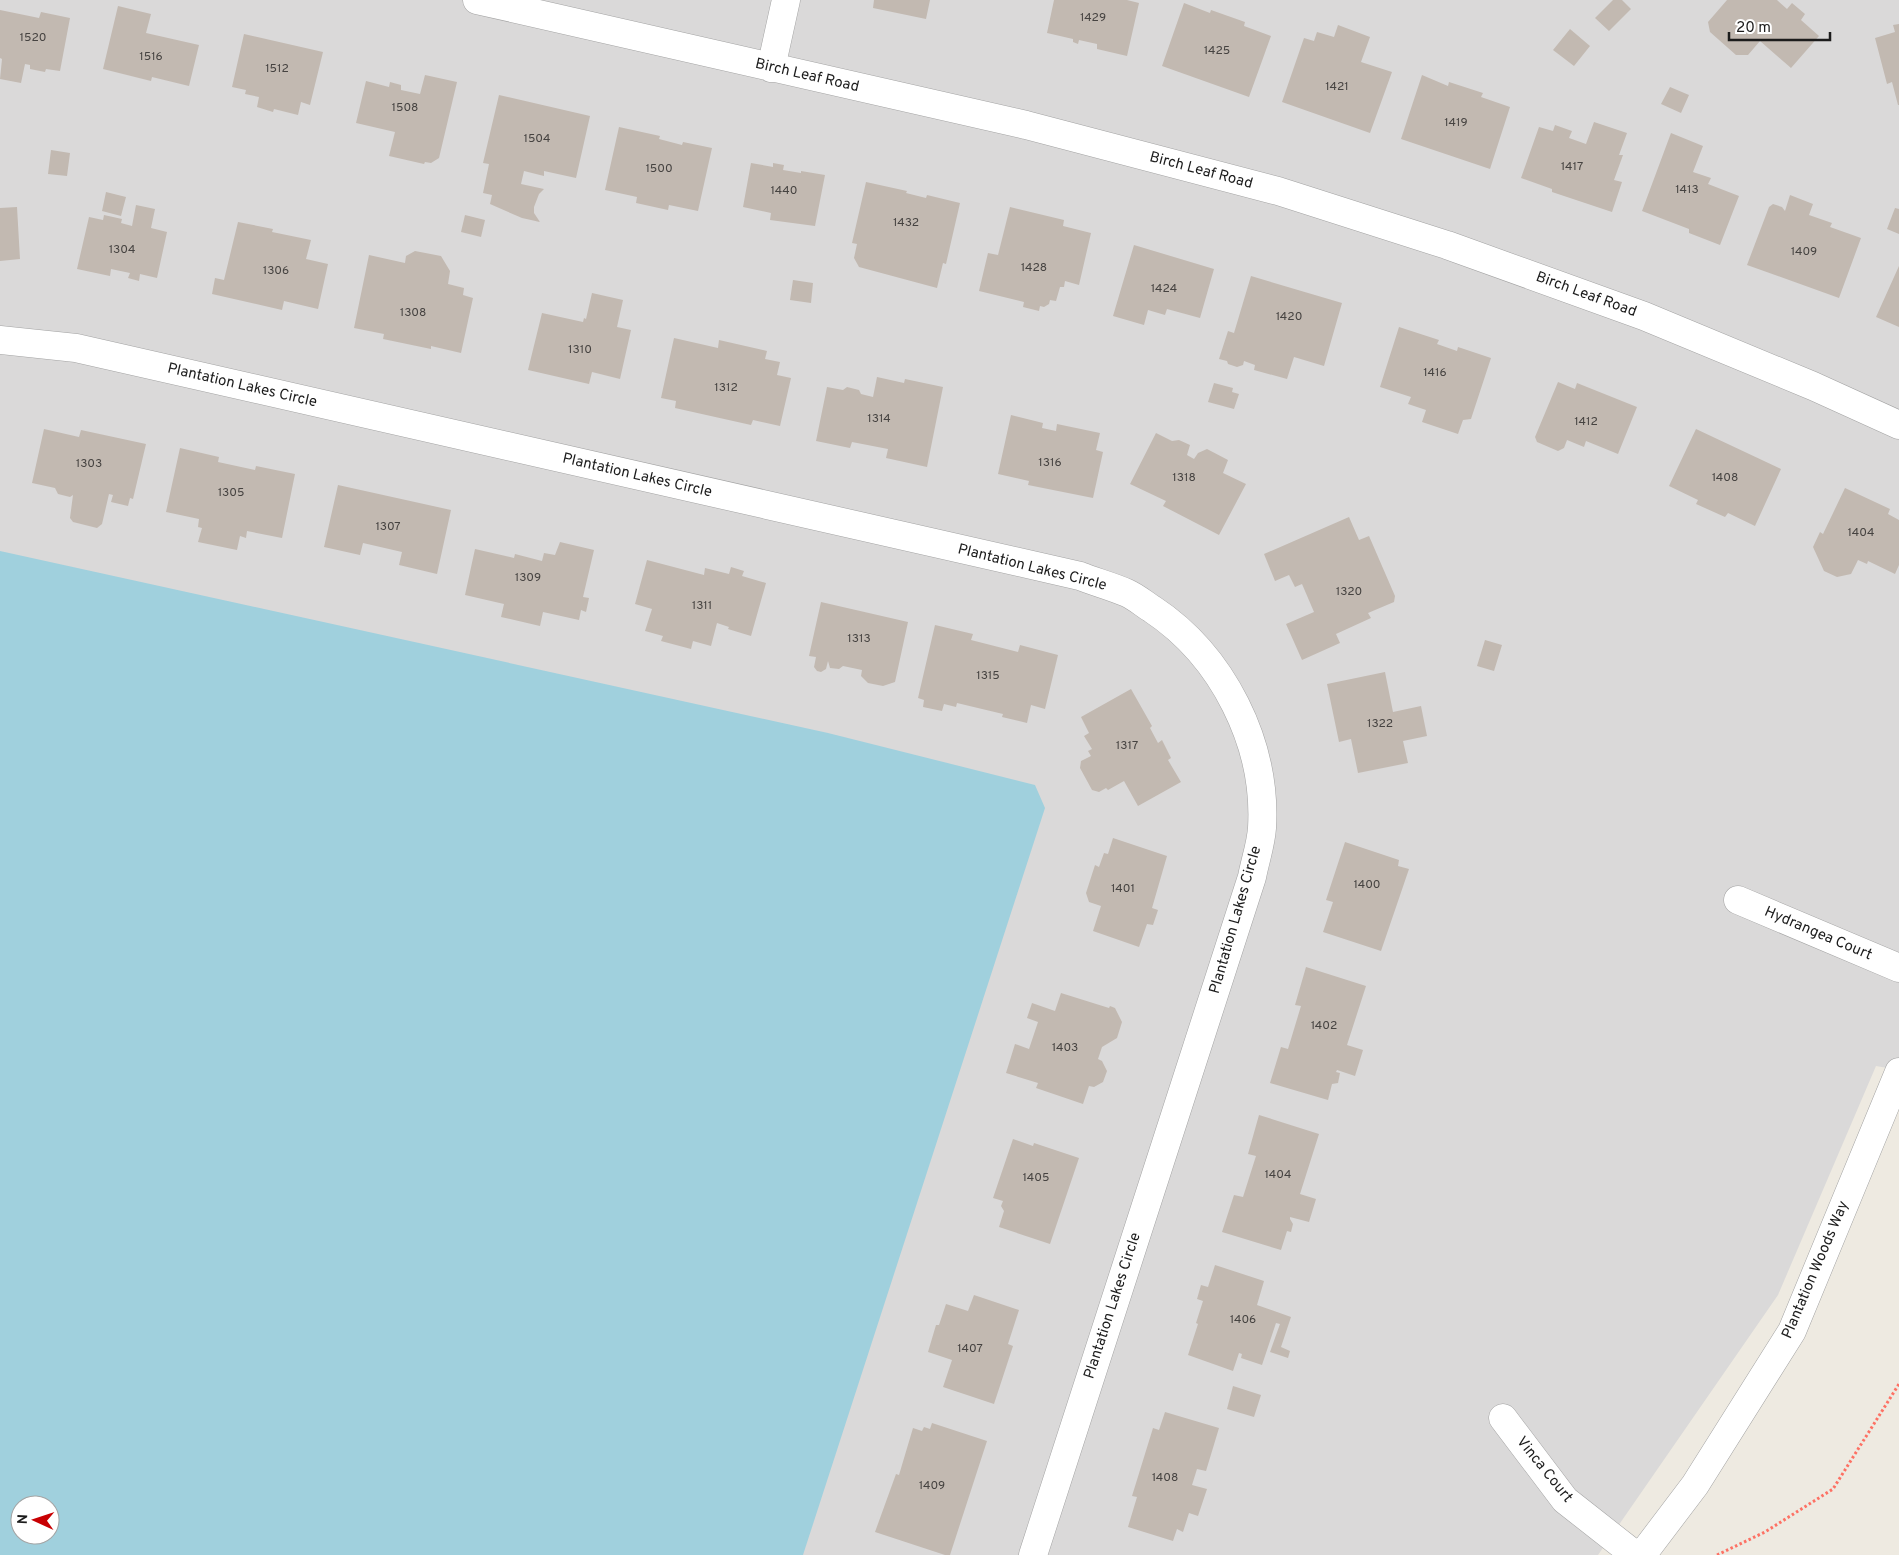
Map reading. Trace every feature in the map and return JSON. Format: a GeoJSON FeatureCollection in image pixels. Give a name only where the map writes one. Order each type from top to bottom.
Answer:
{"type":"FeatureCollection","features":[{"type":"Feature","properties":{"kind":"street","name":"Birch Leaf Road"},"geometry":{"type":"LineString","coordinates":[[476,0],[1026,126],[1287,194],[1446,245],[1644,316],[1813,386],[1899,425]]}},
{"type":"Feature","properties":{"kind":"street"},"geometry":{"type":"LineString","coordinates":[[771,68],[786,0]]}},
{"type":"Feature","properties":{"kind":"street","name":"Plantation Lakes Circle"},"geometry":{"type":"LineString","coordinates":[[0,340],[76,348],[1080,576],[1128,594],[1166,618],[1198,647],[1225,685],[1246,726],[1254,753],[1261,792],[1262,829],[1252,877],[1033,1555]]}},
{"type":"Feature","properties":{"kind":"street","name":"Hydrangea Court"},"geometry":{"type":"LineString","coordinates":[[1738,900],[1899,968]]}},
{"type":"Feature","properties":{"kind":"street","name":"Plantation Woods Way"},"geometry":{"type":"LineString","coordinates":[[1642,1555],[1695,1485],[1792,1331],[1899,1072]]}},
{"type":"Feature","properties":{"kind":"street","name":"Vinca Court"},"geometry":{"type":"LineString","coordinates":[[1503,1418],[1564,1500],[1636,1555]]}},
{"type":"Feature","properties":{"kind":"path"},"geometry":{"type":"LineString","coordinates":[[1717,1555],[1765,1532],[1833,1489],[1899,1384]]}},
{"type":"Feature","properties":{"kind":"shaded area"},"geometry":{"type":"Polygon","coordinates":[[[0,0],[1899,0],[1899,1070],[1876,1066],[1778,1295],[1598,1555],[0,1555],[0,0]]]}},
{"type":"Feature","properties":{"kind":"water"},"geometry":{"type":"Polygon","coordinates":[[[0,551],[828,733],[1035,785],[1045,808],[803,1555],[0,1555],[0,551]]]}},
{"type":"Feature","properties":{"kind":"building"},"geometry":{"type":"Polygon","coordinates":[[[874,0],[930,0],[926,19],[873,8],[874,0]]]}},
{"type":"Feature","properties":{"kind":"building"},"geometry":{"type":"Polygon","coordinates":[[[1054,0],[1127,0],[1139,3],[1127,56],[1097,49],[1097,44],[1079,40],[1078,44],[1073,42],[1073,39],[1047,33],[1054,0]]]}},
{"type":"Feature","properties":{"kind":"building"},"geometry":{"type":"Polygon","coordinates":[[[1613,0],[1622,0],[1631,9],[1609,31],[1595,18],[1613,0]]]}},
{"type":"Feature","properties":{"kind":"building"},"geometry":{"type":"Polygon","coordinates":[[[1727,0],[1777,0],[1787,9],[1792,3],[1805,14],[1801,20],[1819,36],[1791,68],[1760,41],[1748,55],[1736,55],[1710,32],[1708,22],[1727,0]]]}},
{"type":"Feature","properties":{"kind":"building"},"geometry":{"type":"Polygon","coordinates":[[[1184,3],[1210,13],[1211,10],[1245,22],[1244,26],[1271,36],[1249,97],[1162,66],[1184,3]]]}},
{"type":"Feature","properties":{"kind":"building"},"geometry":{"type":"Polygon","coordinates":[[[118,6],[151,14],[146,33],[199,45],[189,86],[152,77],[151,81],[103,69],[118,6]]]}},
{"type":"Feature","properties":{"kind":"building"},"geometry":{"type":"Polygon","coordinates":[[[0,10],[39,18],[41,12],[70,18],[60,71],[46,69],[45,72],[30,69],[30,65],[25,64],[21,83],[0,79],[2,59],[0,58],[0,10]]]}},
{"type":"Feature","properties":{"kind":"building"},"geometry":{"type":"Polygon","coordinates":[[[1899,24],[1898,105],[1892,82],[1887,84],[1875,38],[1895,32],[1893,25],[1899,24]]]}},
{"type":"Feature","properties":{"kind":"building"},"geometry":{"type":"Polygon","coordinates":[[[1338,25],[1370,37],[1361,62],[1392,72],[1370,133],[1282,102],[1304,38],[1314,41],[1317,32],[1334,37],[1338,25]]]}},
{"type":"Feature","properties":{"kind":"building"},"geometry":{"type":"Polygon","coordinates":[[[1570,29],[1590,46],[1574,66],[1553,50],[1570,29]]]}},
{"type":"Feature","properties":{"kind":"building"},"geometry":{"type":"Polygon","coordinates":[[[244,34],[323,52],[310,105],[301,102],[298,115],[274,109],[273,112],[257,107],[259,97],[245,94],[246,90],[232,87],[244,34]]]}},
{"type":"Feature","properties":{"kind":"building"},"geometry":{"type":"Polygon","coordinates":[[[425,75],[457,82],[439,158],[431,163],[425,162],[424,164],[389,156],[395,132],[356,123],[366,81],[389,87],[390,82],[401,85],[401,90],[420,94],[425,75]]]}},
{"type":"Feature","properties":{"kind":"building"},"geometry":{"type":"Polygon","coordinates":[[[1422,75],[1448,86],[1449,82],[1483,93],[1481,97],[1510,107],[1490,169],[1401,139],[1422,75]]]}},
{"type":"Feature","properties":{"kind":"building"},"geometry":{"type":"Polygon","coordinates":[[[1670,87],[1689,95],[1681,113],[1661,104],[1670,87]]]}},
{"type":"Feature","properties":{"kind":"building"},"geometry":{"type":"Polygon","coordinates":[[[499,95],[590,116],[576,178],[544,171],[544,176],[524,171],[521,184],[544,189],[539,194],[534,207],[534,213],[540,222],[522,218],[490,204],[492,195],[483,193],[489,164],[483,163],[499,95]]]}},
{"type":"Feature","properties":{"kind":"building"},"geometry":{"type":"Polygon","coordinates":[[[1594,122],[1627,133],[1619,155],[1623,155],[1614,180],[1622,182],[1612,212],[1552,192],[1552,189],[1521,178],[1539,127],[1553,131],[1555,125],[1572,131],[1569,138],[1586,144],[1594,122]]]}},
{"type":"Feature","properties":{"kind":"building"},"geometry":{"type":"Polygon","coordinates":[[[619,127],[660,136],[659,139],[682,145],[683,142],[712,148],[698,211],[669,205],[668,210],[636,203],[637,197],[605,190],[619,127]]]}},
{"type":"Feature","properties":{"kind":"building"},"geometry":{"type":"Polygon","coordinates":[[[1671,133],[1703,146],[1693,172],[1711,178],[1708,184],[1739,196],[1720,245],[1689,233],[1689,229],[1642,211],[1671,133]]]}},
{"type":"Feature","properties":{"kind":"building"},"geometry":{"type":"Polygon","coordinates":[[[51,150],[70,153],[67,176],[48,174],[51,150]]]}},
{"type":"Feature","properties":{"kind":"building"},"geometry":{"type":"Polygon","coordinates":[[[751,163],[773,167],[773,163],[784,165],[783,170],[825,175],[815,226],[770,220],[771,213],[743,207],[751,163]]]}},
{"type":"Feature","properties":{"kind":"building"},"geometry":{"type":"Polygon","coordinates":[[[866,182],[907,191],[906,193],[926,198],[927,195],[960,203],[946,264],[943,263],[937,288],[859,267],[854,258],[857,244],[852,243],[866,182]]]}},
{"type":"Feature","properties":{"kind":"building"},"geometry":{"type":"Polygon","coordinates":[[[106,192],[126,197],[121,216],[102,211],[106,192]]]}},
{"type":"Feature","properties":{"kind":"building"},"geometry":{"type":"Polygon","coordinates":[[[1790,195],[1813,204],[1809,215],[1832,223],[1830,227],[1861,238],[1839,298],[1747,265],[1769,207],[1773,204],[1782,207],[1785,211],[1790,195]]]}},
{"type":"Feature","properties":{"kind":"building"},"geometry":{"type":"Polygon","coordinates":[[[136,205],[155,209],[151,228],[167,232],[157,278],[140,274],[139,281],[128,278],[130,273],[111,269],[110,276],[77,269],[89,217],[103,220],[104,215],[122,219],[121,223],[132,226],[136,205]]]}},
{"type":"Feature","properties":{"kind":"building"},"geometry":{"type":"Polygon","coordinates":[[[17,207],[20,259],[0,261],[0,208],[17,207]]]}},
{"type":"Feature","properties":{"kind":"building"},"geometry":{"type":"Polygon","coordinates":[[[1010,207],[1064,220],[1063,226],[1091,233],[1079,285],[1065,281],[1064,287],[1060,287],[1056,301],[1050,300],[1049,304],[1044,307],[1040,306],[1039,311],[1023,307],[1024,302],[979,291],[988,253],[998,255],[1010,207]]]}},
{"type":"Feature","properties":{"kind":"building"},"geometry":{"type":"Polygon","coordinates":[[[1895,208],[1899,209],[1899,234],[1887,229],[1895,208]]]}},
{"type":"Feature","properties":{"kind":"building"},"geometry":{"type":"Polygon","coordinates":[[[465,215],[485,220],[481,237],[461,232],[465,215]]]}},
{"type":"Feature","properties":{"kind":"building"},"geometry":{"type":"Polygon","coordinates":[[[238,222],[273,229],[272,232],[311,240],[306,259],[328,264],[318,309],[284,301],[282,310],[212,294],[215,278],[224,280],[238,222]]]}},
{"type":"Feature","properties":{"kind":"building"},"geometry":{"type":"Polygon","coordinates":[[[1134,245],[1214,269],[1200,318],[1167,309],[1165,315],[1148,310],[1144,325],[1113,316],[1134,245]]]}},
{"type":"Feature","properties":{"kind":"building"},"geometry":{"type":"Polygon","coordinates":[[[415,251],[441,256],[450,271],[448,284],[464,288],[463,295],[473,298],[461,353],[431,346],[431,349],[383,339],[384,334],[354,328],[369,255],[405,263],[406,256],[415,251]]]}},
{"type":"Feature","properties":{"kind":"building"},"geometry":{"type":"Polygon","coordinates":[[[1899,266],[1899,327],[1876,317],[1899,266]]]}},
{"type":"Feature","properties":{"kind":"building"},"geometry":{"type":"Polygon","coordinates":[[[1251,276],[1342,303],[1324,366],[1294,357],[1287,379],[1254,370],[1255,365],[1244,361],[1243,365],[1237,367],[1219,359],[1228,331],[1234,333],[1251,276]]]}},
{"type":"Feature","properties":{"kind":"building"},"geometry":{"type":"Polygon","coordinates":[[[793,280],[813,283],[811,303],[790,300],[793,280]]]}},
{"type":"Feature","properties":{"kind":"building"},"geometry":{"type":"Polygon","coordinates":[[[592,293],[623,300],[617,327],[631,330],[620,379],[592,372],[589,384],[528,370],[542,313],[583,322],[584,318],[586,319],[592,293]]]}},
{"type":"Feature","properties":{"kind":"building"},"geometry":{"type":"Polygon","coordinates":[[[1399,327],[1439,340],[1437,344],[1457,351],[1458,347],[1491,358],[1471,419],[1463,420],[1458,434],[1422,422],[1426,410],[1408,404],[1411,397],[1380,387],[1399,327]]]}},
{"type":"Feature","properties":{"kind":"building"},"geometry":{"type":"Polygon","coordinates":[[[674,338],[718,348],[719,340],[767,351],[765,359],[780,362],[777,375],[791,378],[780,426],[753,420],[751,425],[675,408],[676,401],[661,398],[674,338]]]}},
{"type":"Feature","properties":{"kind":"building"},"geometry":{"type":"Polygon","coordinates":[[[877,377],[904,383],[905,379],[943,387],[927,467],[886,458],[888,449],[852,442],[850,448],[816,441],[827,387],[843,390],[847,387],[859,390],[861,394],[873,397],[877,377]]]}},
{"type":"Feature","properties":{"kind":"building"},"geometry":{"type":"Polygon","coordinates":[[[1558,382],[1575,389],[1577,383],[1637,407],[1618,454],[1586,441],[1584,447],[1567,440],[1564,448],[1558,451],[1537,442],[1535,437],[1558,382]]]}},
{"type":"Feature","properties":{"kind":"building"},"geometry":{"type":"Polygon","coordinates":[[[1214,383],[1233,388],[1232,392],[1239,394],[1234,409],[1208,402],[1214,383]]]}},
{"type":"Feature","properties":{"kind":"building"},"geometry":{"type":"Polygon","coordinates":[[[1011,415],[1043,423],[1042,428],[1056,431],[1057,424],[1100,433],[1096,450],[1103,452],[1093,498],[1028,485],[1029,481],[998,474],[1011,415]]]}},
{"type":"Feature","properties":{"kind":"building"},"geometry":{"type":"Polygon","coordinates":[[[44,429],[79,437],[81,430],[146,444],[133,499],[130,498],[128,506],[111,502],[113,495],[109,494],[102,524],[97,528],[73,522],[70,518],[73,495],[70,497],[58,494],[55,488],[32,483],[44,429]]]}},
{"type":"Feature","properties":{"kind":"building"},"geometry":{"type":"Polygon","coordinates":[[[1696,429],[1781,469],[1755,526],[1728,513],[1725,517],[1696,504],[1698,500],[1669,486],[1696,429]]]}},
{"type":"Feature","properties":{"kind":"building"},"geometry":{"type":"Polygon","coordinates":[[[1156,433],[1172,441],[1179,440],[1190,445],[1187,455],[1194,459],[1198,453],[1207,449],[1228,460],[1223,473],[1246,484],[1219,535],[1163,506],[1166,501],[1130,484],[1156,433]]]}},
{"type":"Feature","properties":{"kind":"building"},"geometry":{"type":"Polygon","coordinates":[[[180,448],[219,457],[218,462],[255,470],[256,466],[295,474],[282,538],[247,531],[246,538],[240,536],[237,550],[198,542],[202,528],[198,527],[199,519],[166,512],[180,448]]]}},
{"type":"Feature","properties":{"kind":"building"},"geometry":{"type":"Polygon","coordinates":[[[338,485],[451,510],[437,574],[399,565],[402,552],[363,543],[360,555],[324,547],[338,485]]]}},
{"type":"Feature","properties":{"kind":"building"},"geometry":{"type":"Polygon","coordinates":[[[1845,488],[1890,509],[1888,514],[1899,520],[1899,565],[1895,574],[1868,561],[1867,564],[1858,560],[1851,574],[1837,577],[1824,571],[1813,547],[1820,532],[1823,534],[1845,488]]]}},
{"type":"Feature","properties":{"kind":"building"},"geometry":{"type":"Polygon","coordinates":[[[1349,517],[1359,540],[1369,536],[1395,596],[1394,602],[1368,613],[1371,618],[1336,634],[1340,643],[1302,660],[1286,624],[1314,612],[1302,584],[1295,587],[1289,575],[1275,581],[1264,554],[1349,517]]]}},
{"type":"Feature","properties":{"kind":"building"},"geometry":{"type":"Polygon","coordinates":[[[560,542],[594,550],[583,597],[589,598],[586,612],[581,610],[579,620],[543,612],[540,626],[501,617],[504,604],[465,595],[475,549],[514,558],[515,554],[542,561],[544,553],[555,555],[560,542]]]}},
{"type":"Feature","properties":{"kind":"building"},"geometry":{"type":"Polygon","coordinates":[[[647,560],[704,575],[705,568],[729,574],[731,567],[744,571],[742,576],[766,583],[751,636],[728,629],[729,627],[717,623],[711,646],[693,641],[691,649],[661,641],[663,636],[645,631],[652,609],[635,604],[647,560]]]}},
{"type":"Feature","properties":{"kind":"building"},"geometry":{"type":"Polygon","coordinates":[[[821,602],[908,622],[895,682],[883,686],[868,683],[861,676],[862,670],[843,666],[839,669],[830,668],[828,661],[826,669],[821,672],[817,671],[814,667],[816,657],[809,656],[821,602]]]}},
{"type":"Feature","properties":{"kind":"building"},"geometry":{"type":"Polygon","coordinates":[[[935,625],[973,634],[971,640],[1018,652],[1020,645],[1058,655],[1045,709],[1031,705],[1027,723],[1002,717],[1003,714],[957,703],[956,707],[944,704],[942,711],[923,707],[924,700],[918,698],[935,625]]]}},
{"type":"Feature","properties":{"kind":"building"},"geometry":{"type":"Polygon","coordinates":[[[1485,640],[1502,645],[1494,671],[1477,666],[1485,640]]]}},
{"type":"Feature","properties":{"kind":"building"},"geometry":{"type":"Polygon","coordinates":[[[1385,672],[1393,712],[1421,706],[1427,736],[1403,741],[1408,763],[1358,773],[1351,739],[1339,742],[1327,684],[1385,672]]]}},
{"type":"Feature","properties":{"kind":"building"},"geometry":{"type":"Polygon","coordinates":[[[1131,689],[1152,726],[1150,728],[1158,743],[1162,740],[1171,758],[1168,760],[1181,782],[1138,806],[1124,781],[1108,790],[1106,788],[1099,792],[1092,790],[1080,768],[1081,761],[1091,756],[1088,751],[1092,749],[1084,736],[1089,733],[1081,717],[1131,689]]]}},
{"type":"Feature","properties":{"kind":"building"},"geometry":{"type":"Polygon","coordinates":[[[1113,838],[1167,856],[1152,908],[1158,910],[1153,925],[1147,924],[1139,947],[1093,931],[1101,906],[1089,902],[1086,893],[1095,865],[1099,867],[1104,853],[1108,854],[1113,838]]]}},
{"type":"Feature","properties":{"kind":"building"},"geometry":{"type":"Polygon","coordinates":[[[1345,842],[1399,860],[1398,866],[1409,869],[1381,951],[1323,932],[1333,902],[1326,900],[1345,842]]]}},
{"type":"Feature","properties":{"kind":"building"},"geometry":{"type":"Polygon","coordinates":[[[1306,967],[1366,986],[1347,1045],[1363,1050],[1355,1076],[1337,1070],[1336,1072],[1340,1073],[1338,1083],[1332,1084],[1328,1100],[1270,1083],[1281,1047],[1288,1049],[1301,1006],[1295,1005],[1306,967]]]}},
{"type":"Feature","properties":{"kind":"building"},"geometry":{"type":"Polygon","coordinates":[[[1061,993],[1109,1008],[1110,1006],[1115,1008],[1122,1022],[1117,1038],[1102,1047],[1098,1059],[1102,1061],[1107,1071],[1103,1082],[1094,1087],[1089,1086],[1083,1104],[1036,1088],[1038,1083],[1006,1073],[1015,1044],[1029,1049],[1038,1022],[1027,1018],[1032,1003],[1055,1011],[1061,993]]]}},
{"type":"Feature","properties":{"kind":"building"},"geometry":{"type":"Polygon","coordinates":[[[1259,1115],[1319,1134],[1300,1194],[1316,1199],[1309,1222],[1290,1217],[1293,1224],[1291,1232],[1287,1231],[1281,1250],[1222,1232],[1234,1195],[1243,1197],[1256,1156],[1248,1154],[1259,1115]]]}},
{"type":"Feature","properties":{"kind":"building"},"geometry":{"type":"Polygon","coordinates":[[[1013,1139],[1033,1146],[1034,1143],[1079,1158],[1050,1244],[999,1227],[1004,1211],[1001,1206],[1003,1201],[993,1198],[1013,1139]]]}},
{"type":"Feature","properties":{"kind":"building"},"geometry":{"type":"Polygon","coordinates":[[[1215,1265],[1264,1281],[1257,1305],[1291,1317],[1281,1347],[1290,1351],[1288,1358],[1270,1352],[1280,1324],[1276,1323],[1262,1365],[1241,1358],[1242,1354],[1239,1353],[1233,1371],[1188,1355],[1203,1301],[1197,1299],[1201,1285],[1208,1287],[1215,1265]]]}},
{"type":"Feature","properties":{"kind":"building"},"geometry":{"type":"Polygon","coordinates":[[[974,1295],[1019,1310],[1008,1344],[1013,1346],[994,1404],[943,1387],[952,1360],[928,1352],[936,1325],[939,1325],[946,1304],[968,1311],[974,1295]]]}},
{"type":"Feature","properties":{"kind":"building"},"geometry":{"type":"Polygon","coordinates":[[[1233,1386],[1261,1395],[1254,1417],[1227,1409],[1233,1386]]]}},
{"type":"Feature","properties":{"kind":"building"},"geometry":{"type":"Polygon","coordinates":[[[1165,1412],[1219,1428],[1206,1471],[1197,1469],[1192,1485],[1207,1489],[1198,1516],[1189,1513],[1183,1532],[1177,1529],[1173,1541],[1128,1527],[1137,1497],[1132,1496],[1153,1428],[1159,1430],[1165,1412]]]}},
{"type":"Feature","properties":{"kind":"building"},"geometry":{"type":"Polygon","coordinates":[[[932,1423],[987,1441],[950,1555],[875,1532],[896,1474],[899,1475],[913,1428],[922,1431],[924,1427],[930,1429],[932,1423]]]}}]}
